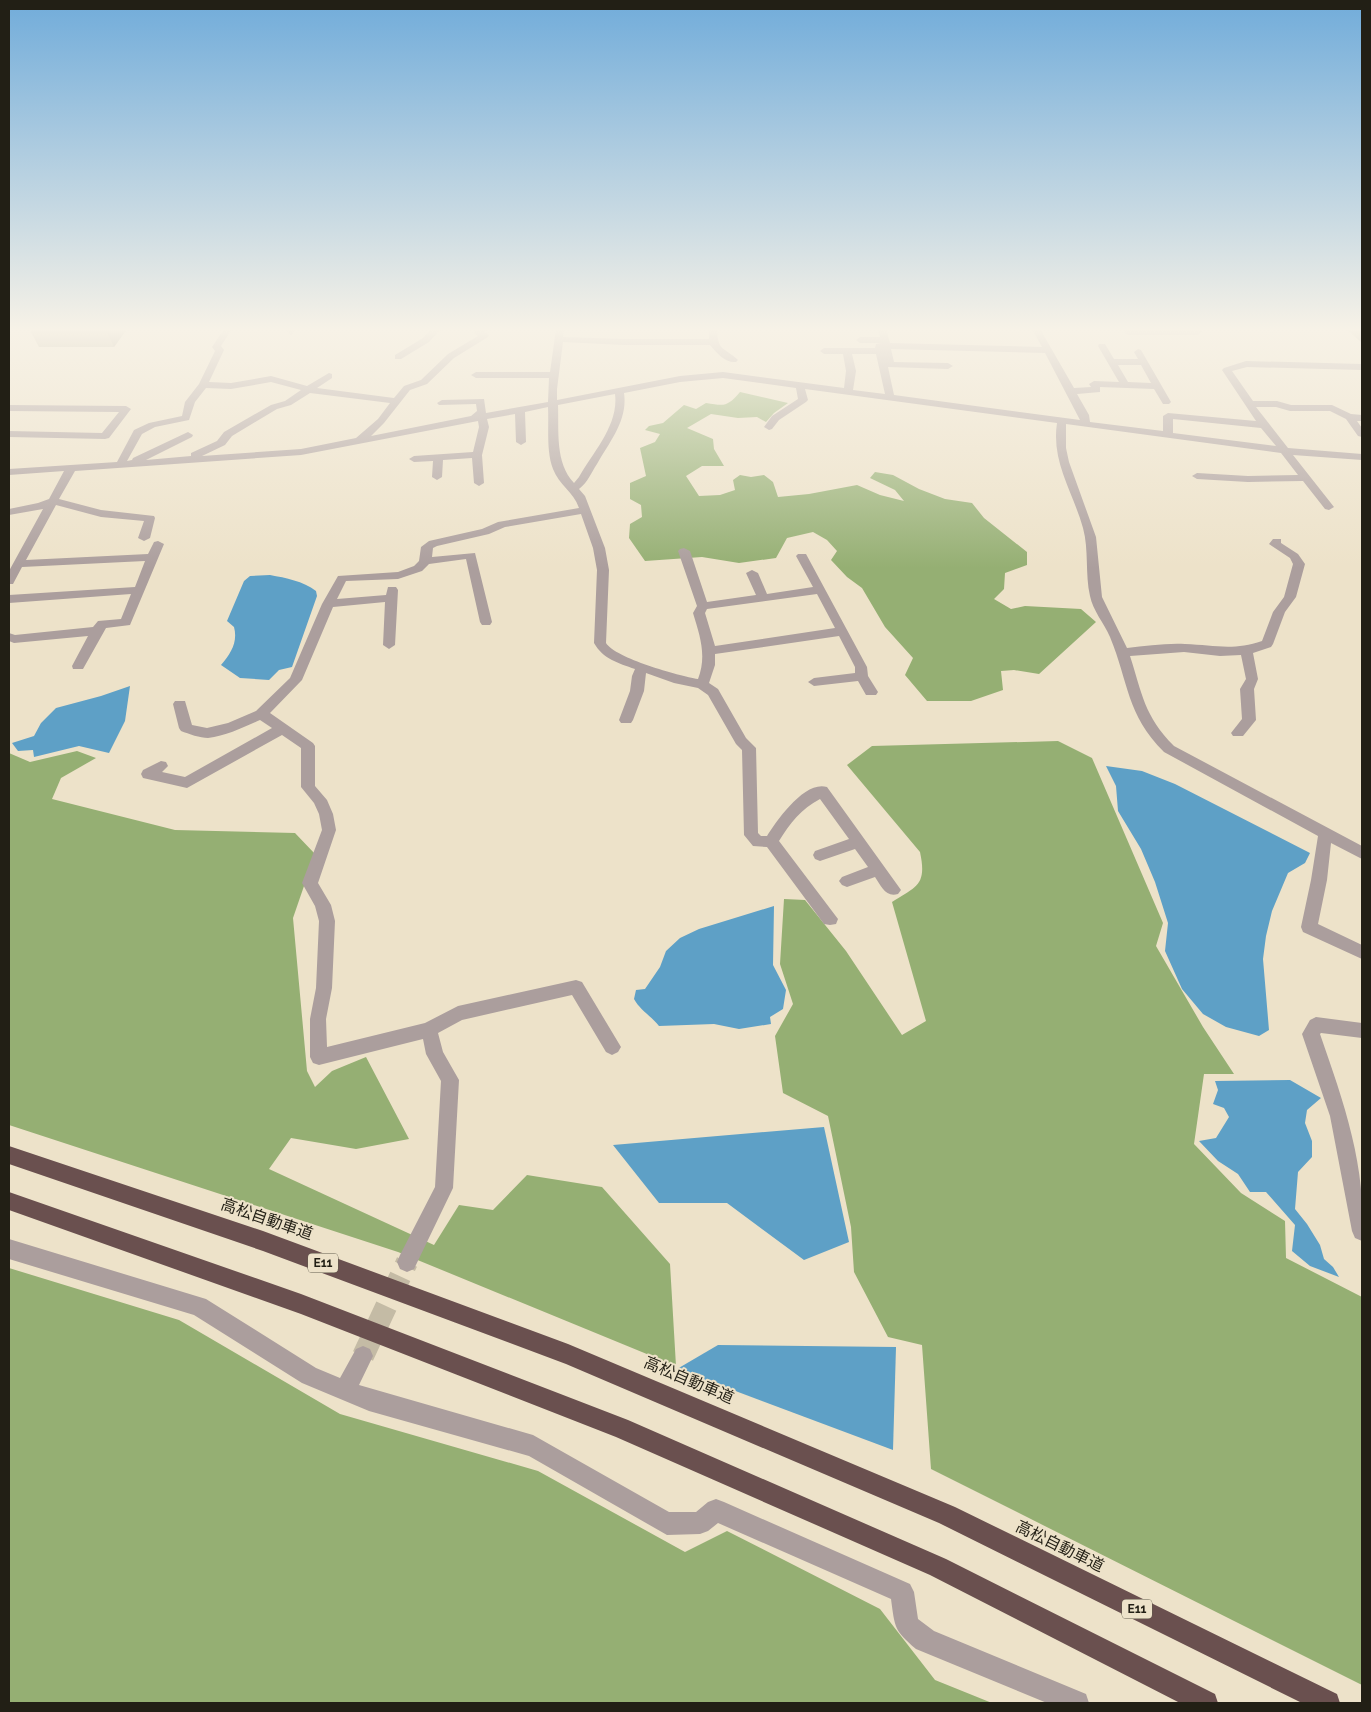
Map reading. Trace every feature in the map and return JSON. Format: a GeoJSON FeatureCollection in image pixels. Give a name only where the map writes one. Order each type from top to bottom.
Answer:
{"type":"FeatureCollection","features":[{"type":"Feature","properties":{"kind":"highway","name":"高松自動車道"},"geometry":{"type":"LineString","coordinates":[[9,1155],[263,1241],[568,1354],[633,1381],[947,1515],[1328,1703]]}},
{"type":"Feature","properties":{"kind":"highway"},"geometry":{"type":"LineString","coordinates":[[9,1201],[301,1304],[620,1428],[938,1567],[1206,1703]]}},
{"type":"Feature","properties":{"kind":"street"},"geometry":{"type":"LineString","coordinates":[[9,434],[105,436],[126,410],[110,409]]}},
{"type":"Feature","properties":{"kind":"street"},"geometry":{"type":"LineString","coordinates":[[125,464],[138,432],[152,426],[186,418],[188,409]]}},
{"type":"Feature","properties":{"kind":"street"},"geometry":{"type":"LineString","coordinates":[[157,462],[162,459],[188,457],[202,453],[221,443],[228,434],[271,409]]}},
{"type":"Feature","properties":{"kind":"street"},"geometry":{"type":"LineString","coordinates":[[359,441],[381,422],[390,409]]}},
{"type":"Feature","properties":{"kind":"street"},"geometry":{"type":"LineString","coordinates":[[478,418],[482,409]]}},
{"type":"Feature","properties":{"kind":"street"},"geometry":{"type":"LineString","coordinates":[[9,472],[293,453],[525,409]]}},
{"type":"Feature","properties":{"kind":"street"},"geometry":{"type":"LineString","coordinates":[[553,409],[555,455],[558,469],[580,496],[598,548],[603,570],[600,642],[604,650],[617,658],[679,680],[702,684],[713,692],[741,741],[749,748],[751,786],[749,823],[751,836],[758,842],[771,841]]}},
{"type":"Feature","properties":{"kind":"street"},"geometry":{"type":"LineString","coordinates":[[573,488],[586,476],[591,464],[608,440],[618,416],[618,409]]}},
{"type":"Feature","properties":{"kind":"street"},"geometry":{"type":"LineString","coordinates":[[770,427],[775,418],[789,409]]}},
{"type":"Feature","properties":{"kind":"street"},"geometry":{"type":"LineString","coordinates":[[979,409],[1287,451],[1362,457]]}},
{"type":"Feature","properties":{"kind":"street"},"geometry":{"type":"LineString","coordinates":[[1080,409],[1086,424]]}},
{"type":"Feature","properties":{"kind":"street"},"geometry":{"type":"LineString","coordinates":[[1253,409],[1329,507]]}},
{"type":"Feature","properties":{"kind":"street"},"geometry":{"type":"LineString","coordinates":[[1334,409],[1350,417],[1362,418]]}},
{"type":"Feature","properties":{"kind":"street"},"geometry":{"type":"LineString","coordinates":[[520,410],[521,442]]}},
{"type":"Feature","properties":{"kind":"street"},"geometry":{"type":"LineString","coordinates":[[1168,434],[1168,416],[1265,425]]}},
{"type":"Feature","properties":{"kind":"street"},"geometry":{"type":"LineString","coordinates":[[1350,417],[1362,434]]}},
{"type":"Feature","properties":{"kind":"street"},"geometry":{"type":"LineString","coordinates":[[478,418],[484,427],[477,455],[479,483]]}},
{"type":"Feature","properties":{"kind":"street"},"geometry":{"type":"LineString","coordinates":[[1062,420],[1060,427],[1062,460],[1089,528],[1093,550],[1096,597],[1122,652],[1134,697],[1143,719],[1158,740],[1169,749],[1362,854]]}},
{"type":"Feature","properties":{"kind":"street"},"geometry":{"type":"LineString","coordinates":[[125,464],[188,435]]}},
{"type":"Feature","properties":{"kind":"street"},"geometry":{"type":"LineString","coordinates":[[414,459],[477,455]]}},
{"type":"Feature","properties":{"kind":"street"},"geometry":{"type":"LineString","coordinates":[[437,477],[438,458]]}},
{"type":"Feature","properties":{"kind":"street"},"geometry":{"type":"LineString","coordinates":[[9,581],[71,468]]}},
{"type":"Feature","properties":{"kind":"street"},"geometry":{"type":"LineString","coordinates":[[1197,476],[1248,479],[1306,478]]}},
{"type":"Feature","properties":{"kind":"street"},"geometry":{"type":"LineString","coordinates":[[9,512],[41,506],[53,501],[80,510],[111,516],[150,518],[144,538]]}},
{"type":"Feature","properties":{"kind":"street"},"geometry":{"type":"LineString","coordinates":[[180,704],[186,728],[207,732],[232,727],[261,714],[296,680],[328,604],[342,578],[398,575],[417,571],[426,561],[427,547],[433,543],[477,534],[502,524],[585,510]]}},
{"type":"Feature","properties":{"kind":"street"},"geometry":{"type":"LineString","coordinates":[[1122,652],[1184,648],[1220,652],[1246,651],[1267,644],[1279,612],[1290,597],[1299,564],[1294,556],[1275,544],[1277,541]]}},
{"type":"Feature","properties":{"kind":"street"},"geometry":{"type":"LineString","coordinates":[[78,666],[102,624],[126,622],[158,544]]}},
{"type":"Feature","properties":{"kind":"street"},"geometry":{"type":"LineString","coordinates":[[684,551],[703,606],[699,613],[710,651],[706,674],[702,684]]}},
{"type":"Feature","properties":{"kind":"street"},"geometry":{"type":"LineString","coordinates":[[426,561],[471,555],[486,622]]}},
{"type":"Feature","properties":{"kind":"street"},"geometry":{"type":"LineString","coordinates":[[802,556],[821,590],[871,692]]}},
{"type":"Feature","properties":{"kind":"street"},"geometry":{"type":"LineString","coordinates":[[19,564],[153,557]]}},
{"type":"Feature","properties":{"kind":"street"},"geometry":{"type":"LineString","coordinates":[[752,573],[763,598]]}},
{"type":"Feature","properties":{"kind":"street"},"geometry":{"type":"LineString","coordinates":[[9,599],[140,590]]}},
{"type":"Feature","properties":{"kind":"street"},"geometry":{"type":"LineString","coordinates":[[703,606],[821,590]]}},
{"type":"Feature","properties":{"kind":"street"},"geometry":{"type":"LineString","coordinates":[[328,604],[391,594],[389,645]]}},
{"type":"Feature","properties":{"kind":"street"},"geometry":{"type":"LineString","coordinates":[[9,637],[98,631]]}},
{"type":"Feature","properties":{"kind":"street"},"geometry":{"type":"LineString","coordinates":[[710,651],[842,632]]}},
{"type":"Feature","properties":{"kind":"street"},"geometry":{"type":"LineString","coordinates":[[1238,732],[1248,720],[1248,689],[1252,679],[1246,651]]}},
{"type":"Feature","properties":{"kind":"street"},"geometry":{"type":"LineString","coordinates":[[626,720],[637,692],[638,676],[642,666]]}},
{"type":"Feature","properties":{"kind":"street"},"geometry":{"type":"LineString","coordinates":[[814,682],[862,676]]}},
{"type":"Feature","properties":{"kind":"street"},"geometry":{"type":"LineString","coordinates":[[261,714],[308,746],[308,787],[320,800],[326,814],[329,830],[310,883],[324,905],[326,921],[324,988],[318,1019],[319,1057],[429,1030],[458,1013],[576,988],[612,1046]]}},
{"type":"Feature","properties":{"kind":"street"},"geometry":{"type":"LineString","coordinates":[[161,766],[148,774],[187,783],[281,729]]}},
{"type":"Feature","properties":{"kind":"street"},"geometry":{"type":"LineString","coordinates":[[771,841],[787,816],[802,802],[822,791],[893,890]]}},
{"type":"Feature","properties":{"kind":"street"},"geometry":{"type":"LineString","coordinates":[[1326,835],[1309,927],[1362,952]]}},
{"type":"Feature","properties":{"kind":"street"},"geometry":{"type":"LineString","coordinates":[[771,841],[830,919]]}},
{"type":"Feature","properties":{"kind":"street"},"geometry":{"type":"LineString","coordinates":[[820,855],[858,842]]}},
{"type":"Feature","properties":{"kind":"street"},"geometry":{"type":"LineString","coordinates":[[847,881],[879,869]]}},
{"type":"Feature","properties":{"kind":"street"},"geometry":{"type":"LineString","coordinates":[[1362,1030],[1316,1025],[1311,1034],[1339,1116],[1362,1231]]}},
{"type":"Feature","properties":{"kind":"street"},"geometry":{"type":"LineString","coordinates":[[407,1262],[444,1188],[450,1080],[435,1054],[429,1030]]}},
{"type":"Feature","properties":{"kind":"street"},"geometry":{"type":"LineString","coordinates":[[9,1249],[199,1306],[309,1376],[386,1406],[532,1446],[667,1524],[700,1523],[716,1510],[902,1592],[907,1625],[925,1640],[1077,1703]]}},
{"type":"Feature","properties":{"kind":"street"},"geometry":{"type":"LineString","coordinates":[[345,1391],[363,1356]]}},
{"type":"Feature","properties":{"kind":"green space"},"geometry":{"type":"Polygon","coordinates":[[[679,409],[780,409],[766,422],[757,417],[738,418],[711,414],[687,428],[713,439],[714,449],[724,466],[702,466],[686,476],[699,496],[720,495],[735,490],[733,480],[740,475],[751,477],[764,475],[773,482],[778,497],[809,494],[857,485],[880,495],[904,501],[895,490],[870,478],[875,472],[893,475],[919,489],[945,499],[972,503],[984,518],[1027,552],[1027,565],[1005,573],[1004,589],[994,599],[1011,609],[1025,606],[1081,609],[1096,622],[1039,674],[1014,670],[1001,671],[1003,690],[971,701],[927,701],[905,675],[913,658],[885,627],[862,588],[847,577],[831,560],[837,551],[827,540],[813,532],[787,538],[776,558],[739,563],[702,557],[645,561],[629,538],[630,524],[642,517],[641,505],[630,499],[630,483],[646,476],[640,448],[655,442],[660,434],[645,430],[649,426],[663,423],[679,409]]]}},
{"type":"Feature","properties":{"kind":"green space"},"geometry":{"type":"Polygon","coordinates":[[[1058,741],[1092,758],[1163,923],[1156,946],[1203,1027],[1234,1074],[1204,1074],[1194,1144],[1241,1193],[1285,1221],[1286,1258],[1362,1297],[1362,1685],[931,1469],[922,1345],[888,1337],[854,1272],[851,1227],[828,1116],[783,1093],[775,1036],[793,1004],[780,964],[784,899],[805,900],[846,951],[902,1035],[926,1021],[892,902],[914,888],[921,878],[922,863],[920,852],[847,765],[872,746],[1058,741]]]}},
{"type":"Feature","properties":{"kind":"green space"},"geometry":{"type":"Polygon","coordinates":[[[77,751],[96,758],[61,778],[52,799],[175,830],[295,833],[315,854],[293,918],[307,1071],[315,1087],[332,1071],[366,1057],[409,1139],[356,1149],[291,1138],[269,1169],[434,1245],[459,1205],[493,1210],[527,1175],[602,1187],[670,1264],[676,1366],[398,1252],[9,1125],[9,753],[30,762],[77,751]]]}},
{"type":"Feature","properties":{"kind":"green space"},"geometry":{"type":"Polygon","coordinates":[[[9,1268],[179,1320],[340,1414],[538,1471],[685,1552],[727,1531],[880,1609],[935,1680],[992,1703],[9,1703],[9,1268]]]}},
{"type":"Feature","properties":{"kind":"water"},"geometry":{"type":"Polygon","coordinates":[[[270,575],[300,582],[316,591],[317,596],[292,667],[279,670],[269,680],[240,678],[221,665],[231,652],[235,638],[234,627],[227,621],[244,581],[250,576],[270,575]]]}},
{"type":"Feature","properties":{"kind":"water"},"geometry":{"type":"Polygon","coordinates":[[[130,686],[125,721],[109,753],[79,746],[34,757],[33,750],[18,751],[12,743],[34,736],[41,723],[56,708],[130,686]]]}},
{"type":"Feature","properties":{"kind":"water"},"geometry":{"type":"Polygon","coordinates":[[[1106,766],[1142,771],[1175,784],[1310,853],[1305,863],[1288,873],[1272,911],[1263,959],[1269,1030],[1259,1036],[1226,1027],[1203,1014],[1182,989],[1165,951],[1168,923],[1155,882],[1141,849],[1118,811],[1116,786],[1106,766]]]}},
{"type":"Feature","properties":{"kind":"water"},"geometry":{"type":"Polygon","coordinates":[[[774,906],[773,965],[786,990],[783,1009],[770,1017],[771,1024],[739,1029],[714,1024],[659,1026],[636,1003],[634,999],[636,990],[645,989],[660,967],[666,951],[680,938],[699,929],[774,906]]]}},
{"type":"Feature","properties":{"kind":"water"},"geometry":{"type":"Polygon","coordinates":[[[1290,1080],[1321,1098],[1307,1110],[1305,1123],[1312,1141],[1312,1157],[1298,1172],[1295,1209],[1320,1245],[1324,1259],[1333,1267],[1339,1277],[1310,1266],[1292,1251],[1295,1225],[1266,1192],[1250,1192],[1238,1174],[1218,1161],[1199,1141],[1216,1138],[1229,1117],[1224,1108],[1213,1104],[1218,1090],[1215,1081],[1290,1080]]]}},
{"type":"Feature","properties":{"kind":"water"},"geometry":{"type":"Polygon","coordinates":[[[824,1127],[849,1242],[804,1260],[727,1203],[659,1203],[613,1145],[824,1127]]]}},
{"type":"Feature","properties":{"kind":"water"},"geometry":{"type":"Polygon","coordinates":[[[718,1345],[896,1347],[893,1450],[677,1369],[718,1345]]]}},
{"type":"Feature","properties":{"kind":"tunnel"},"geometry":{"type":"LineString","coordinates":[[363,1356],[407,1262]]}}]}
